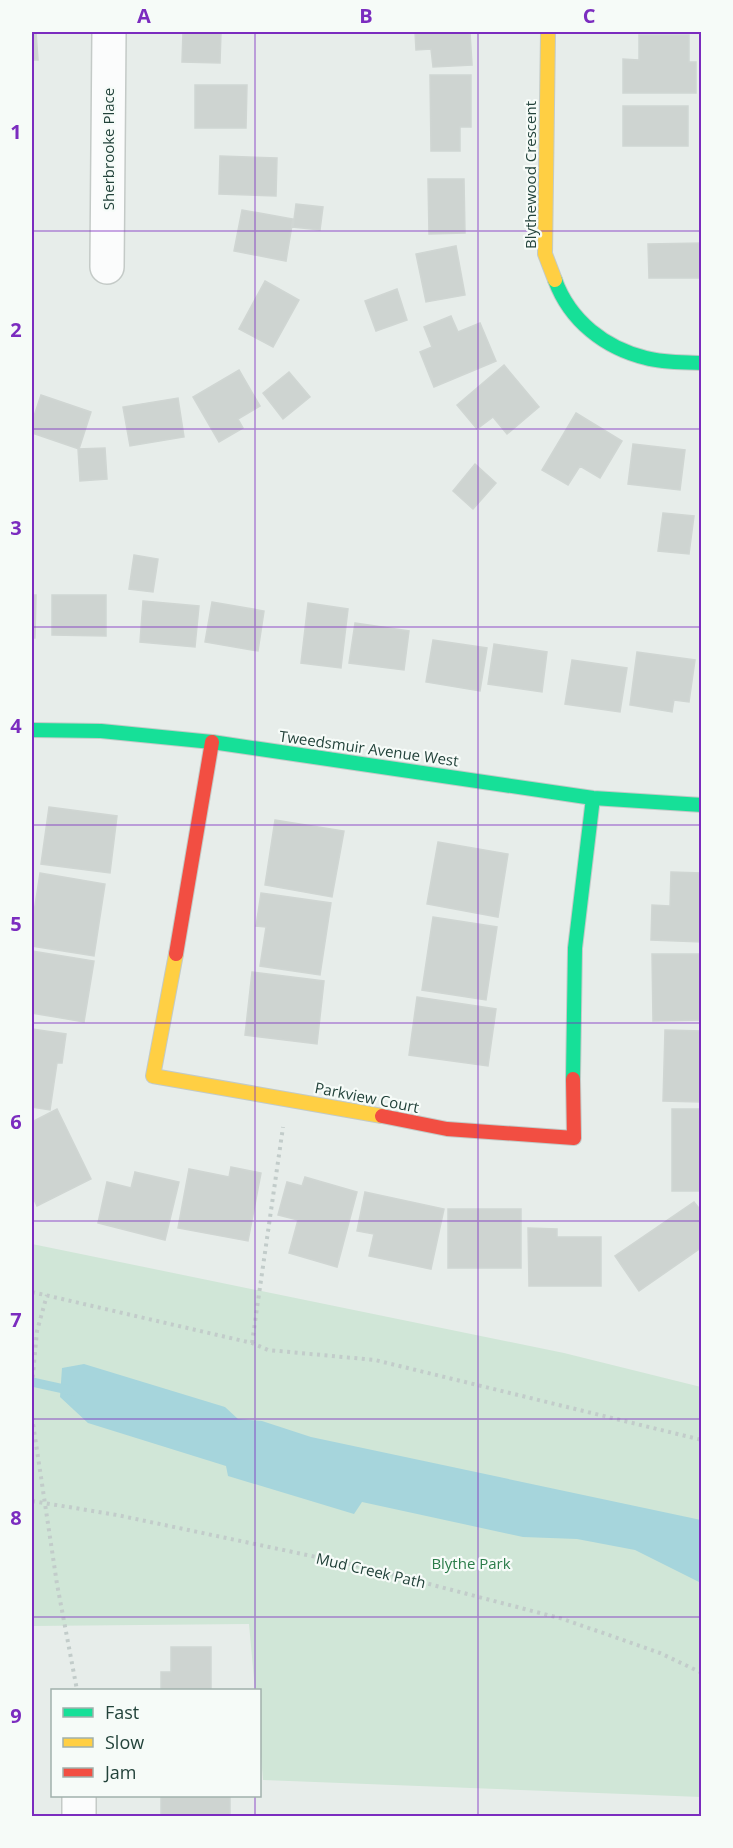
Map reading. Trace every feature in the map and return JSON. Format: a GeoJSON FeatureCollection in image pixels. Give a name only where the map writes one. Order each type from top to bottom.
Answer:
{"type":"FeatureCollection","features":[{"type":"Feature","properties":{"kind":"street","name":"Sherbrooke Place"},"geometry":{"type":"LineString","coordinates":[[107,267],[109,32]]}},
{"type":"Feature","properties":{"kind":"street","name":"Blythewood Crescent"},"geometry":{"type":"LineString","coordinates":[[548,32],[545,254],[558,289],[583,325],[609,345],[648,359],[702,363]]}},
{"type":"Feature","properties":{"kind":"street","name":"Tweedsmuir Avenue West"},"geometry":{"type":"LineString","coordinates":[[32,730],[101,731],[212,742],[593,798],[702,805]]}},
{"type":"Feature","properties":{"kind":"street","name":"Parkview Court"},"geometry":{"type":"LineString","coordinates":[[212,742],[153,1076],[286,1098],[447,1129],[574,1138],[575,948],[593,798]]}},
{"type":"Feature","properties":{"kind":"street"},"geometry":{"type":"LineString","coordinates":[[79,1797],[79,1816]]}},
{"type":"Feature","properties":{"kind":"path"},"geometry":{"type":"LineString","coordinates":[[252,1343],[286,1098]]}},
{"type":"Feature","properties":{"kind":"path"},"geometry":{"type":"LineString","coordinates":[[32,1292],[252,1343],[268,1350],[375,1360],[702,1440]]}},
{"type":"Feature","properties":{"kind":"path"},"geometry":{"type":"LineString","coordinates":[[32,1385],[38,1331],[47,1295]]}},
{"type":"Feature","properties":{"kind":"path"},"geometry":{"type":"LineString","coordinates":[[32,1417],[44,1503],[76,1689]]}},
{"type":"Feature","properties":{"kind":"path","name":"Mud Creek Path"},"geometry":{"type":"LineString","coordinates":[[32,1502],[128,1517],[386,1573],[563,1619],[660,1653],[702,1673]]}},
{"type":"Feature","properties":{"kind":"green space","name":"Blythe Park"},"geometry":{"type":"Polygon","coordinates":[[[32,1244],[564,1353],[701,1387],[701,1797],[263,1780],[261,1689],[255,1689],[249,1624],[32,1626],[32,1244]]]}},
{"type":"Feature","properties":{"kind":"water"},"geometry":{"type":"Polygon","coordinates":[[[84,1364],[225,1407],[238,1419],[262,1421],[311,1437],[701,1520],[701,1583],[635,1550],[577,1539],[523,1537],[362,1502],[354,1514],[228,1476],[226,1466],[88,1423],[60,1397],[62,1368],[84,1364]]]}},
{"type":"Feature","properties":{"kind":"building"},"geometry":{"type":"Polygon","coordinates":[[[32,32],[36,32],[38,60],[32,60],[32,32]]]}},
{"type":"Feature","properties":{"kind":"building"},"geometry":{"type":"Polygon","coordinates":[[[183,32],[221,32],[220,63],[182,62],[183,32]]]}},
{"type":"Feature","properties":{"kind":"building"},"geometry":{"type":"Polygon","coordinates":[[[415,32],[470,32],[472,65],[433,67],[431,49],[416,50],[415,32]]]}},
{"type":"Feature","properties":{"kind":"building"},"geometry":{"type":"Polygon","coordinates":[[[639,35],[689,35],[689,62],[696,62],[696,93],[623,93],[623,59],[639,60],[639,35]]]}},
{"type":"Feature","properties":{"kind":"building"},"geometry":{"type":"Polygon","coordinates":[[[430,75],[471,75],[471,127],[460,127],[460,151],[431,151],[430,75]]]}},
{"type":"Feature","properties":{"kind":"building"},"geometry":{"type":"Polygon","coordinates":[[[195,85],[247,85],[246,128],[195,128],[195,85]]]}},
{"type":"Feature","properties":{"kind":"building"},"geometry":{"type":"Polygon","coordinates":[[[623,106],[688,106],[688,146],[623,146],[623,106]]]}},
{"type":"Feature","properties":{"kind":"building"},"geometry":{"type":"Polygon","coordinates":[[[220,156],[277,158],[276,196],[219,194],[220,156]]]}},
{"type":"Feature","properties":{"kind":"building"},"geometry":{"type":"Polygon","coordinates":[[[428,179],[464,179],[465,233],[429,234],[428,179]]]}},
{"type":"Feature","properties":{"kind":"building"},"geometry":{"type":"Polygon","coordinates":[[[296,204],[323,207],[320,230],[293,227],[296,204]]]}},
{"type":"Feature","properties":{"kind":"building"},"geometry":{"type":"Polygon","coordinates":[[[242,210],[293,219],[286,261],[234,251],[242,210]]]}},
{"type":"Feature","properties":{"kind":"building"},"geometry":{"type":"Polygon","coordinates":[[[702,243],[702,278],[649,278],[648,244],[702,243]]]}},
{"type":"Feature","properties":{"kind":"building"},"geometry":{"type":"Polygon","coordinates":[[[456,246],[465,295],[426,302],[416,254],[456,246]]]}},
{"type":"Feature","properties":{"kind":"building"},"geometry":{"type":"Polygon","coordinates":[[[265,281],[299,300],[273,347],[239,329],[265,281]]]}},
{"type":"Feature","properties":{"kind":"building"},"geometry":{"type":"Polygon","coordinates":[[[397,289],[407,320],[376,331],[365,301],[397,289]]]}},
{"type":"Feature","properties":{"kind":"building"},"geometry":{"type":"Polygon","coordinates":[[[451,316],[458,332],[480,323],[496,361],[434,387],[420,352],[432,347],[424,327],[451,316]]]}},
{"type":"Feature","properties":{"kind":"building"},"geometry":{"type":"Polygon","coordinates":[[[504,365],[539,407],[507,434],[493,417],[477,429],[457,405],[504,365]]]}},
{"type":"Feature","properties":{"kind":"building"},"geometry":{"type":"Polygon","coordinates":[[[239,370],[260,406],[238,419],[243,428],[219,442],[193,397],[239,370]]]}},
{"type":"Feature","properties":{"kind":"building"},"geometry":{"type":"Polygon","coordinates":[[[289,372],[310,397],[283,419],[263,393],[289,372]]]}},
{"type":"Feature","properties":{"kind":"building"},"geometry":{"type":"Polygon","coordinates":[[[41,395],[91,412],[79,449],[32,433],[32,422],[41,395]]]}},
{"type":"Feature","properties":{"kind":"building"},"geometry":{"type":"Polygon","coordinates":[[[178,398],[184,437],[130,446],[123,407],[178,398]]]}},
{"type":"Feature","properties":{"kind":"building"},"geometry":{"type":"Polygon","coordinates":[[[576,413],[622,441],[600,478],[580,466],[568,485],[542,470],[576,413]]]}},
{"type":"Feature","properties":{"kind":"building"},"geometry":{"type":"Polygon","coordinates":[[[633,444],[685,450],[680,490],[628,484],[633,444]]]}},
{"type":"Feature","properties":{"kind":"building"},"geometry":{"type":"Polygon","coordinates":[[[105,448],[107,479],[80,481],[78,449],[105,448]]]}},
{"type":"Feature","properties":{"kind":"building"},"geometry":{"type":"Polygon","coordinates":[[[475,464],[496,483],[473,509],[453,491],[475,464]]]}},
{"type":"Feature","properties":{"kind":"building"},"geometry":{"type":"Polygon","coordinates":[[[663,513],[694,516],[689,554],[658,551],[663,513]]]}},
{"type":"Feature","properties":{"kind":"building"},"geometry":{"type":"Polygon","coordinates":[[[134,555],[158,559],[153,592],[129,589],[134,555]]]}},
{"type":"Feature","properties":{"kind":"building"},"geometry":{"type":"Polygon","coordinates":[[[32,595],[36,595],[35,638],[32,638],[32,595]]]}},
{"type":"Feature","properties":{"kind":"building"},"geometry":{"type":"Polygon","coordinates":[[[52,595],[106,595],[106,636],[52,635],[52,595]]]}},
{"type":"Feature","properties":{"kind":"building"},"geometry":{"type":"Polygon","coordinates":[[[143,601],[199,606],[195,647],[140,642],[143,601]]]}},
{"type":"Feature","properties":{"kind":"building"},"geometry":{"type":"Polygon","coordinates":[[[212,602],[264,611],[258,651],[205,642],[212,602]]]}},
{"type":"Feature","properties":{"kind":"building"},"geometry":{"type":"Polygon","coordinates":[[[308,603],[348,609],[341,668],[301,663],[308,603]]]}},
{"type":"Feature","properties":{"kind":"building"},"geometry":{"type":"Polygon","coordinates":[[[355,623],[409,631],[404,670],[349,663],[355,623]]]}},
{"type":"Feature","properties":{"kind":"building"},"geometry":{"type":"Polygon","coordinates":[[[433,640],[487,648],[480,691],[426,682],[433,640]]]}},
{"type":"Feature","properties":{"kind":"building"},"geometry":{"type":"Polygon","coordinates":[[[494,644],[547,652],[542,692],[488,684],[494,644]]]}},
{"type":"Feature","properties":{"kind":"building"},"geometry":{"type":"Polygon","coordinates":[[[637,652],[695,660],[689,702],[674,700],[672,712],[630,705],[637,652]]]}},
{"type":"Feature","properties":{"kind":"building"},"geometry":{"type":"Polygon","coordinates":[[[572,660],[627,668],[620,712],[565,704],[572,660]]]}},
{"type":"Feature","properties":{"kind":"building"},"geometry":{"type":"Polygon","coordinates":[[[49,807],[117,816],[110,873],[41,864],[49,807]]]}},
{"type":"Feature","properties":{"kind":"building"},"geometry":{"type":"Polygon","coordinates":[[[275,820],[344,831],[332,897],[265,885],[275,820]]]}},
{"type":"Feature","properties":{"kind":"building"},"geometry":{"type":"Polygon","coordinates":[[[438,842],[508,854],[498,917],[427,904],[438,842]]]}},
{"type":"Feature","properties":{"kind":"building"},"geometry":{"type":"Polygon","coordinates":[[[671,872],[702,873],[702,942],[651,940],[652,905],[670,906],[671,872]]]}},
{"type":"Feature","properties":{"kind":"building"},"geometry":{"type":"Polygon","coordinates":[[[40,873],[105,884],[94,956],[32,946],[32,925],[40,873]]]}},
{"type":"Feature","properties":{"kind":"building"},"geometry":{"type":"Polygon","coordinates":[[[261,893],[331,903],[320,975],[260,966],[266,927],[256,926],[261,893]]]}},
{"type":"Feature","properties":{"kind":"building"},"geometry":{"type":"Polygon","coordinates":[[[433,917],[497,927],[486,1000],[422,990],[433,917]]]}},
{"type":"Feature","properties":{"kind":"building"},"geometry":{"type":"Polygon","coordinates":[[[32,951],[94,961],[84,1022],[32,1013],[32,951]]]}},
{"type":"Feature","properties":{"kind":"building"},"geometry":{"type":"Polygon","coordinates":[[[652,954],[702,954],[702,1020],[653,1021],[652,954]]]}},
{"type":"Feature","properties":{"kind":"building"},"geometry":{"type":"Polygon","coordinates":[[[252,972],[324,981],[317,1044],[245,1035],[252,972]]]}},
{"type":"Feature","properties":{"kind":"building"},"geometry":{"type":"Polygon","coordinates":[[[417,997],[496,1009],[488,1066],[409,1055],[417,997]]]}},
{"type":"Feature","properties":{"kind":"building"},"geometry":{"type":"Polygon","coordinates":[[[32,1029],[66,1034],[62,1063],[57,1063],[50,1110],[32,1107],[32,1029]]]}},
{"type":"Feature","properties":{"kind":"building"},"geometry":{"type":"Polygon","coordinates":[[[665,1030],[702,1031],[700,1102],[663,1101],[665,1030]]]}},
{"type":"Feature","properties":{"kind":"building"},"geometry":{"type":"Polygon","coordinates":[[[57,1109],[91,1179],[37,1206],[32,1195],[32,1122],[57,1109]]]}},
{"type":"Feature","properties":{"kind":"building"},"geometry":{"type":"Polygon","coordinates":[[[672,1109],[702,1109],[702,1191],[672,1191],[672,1109]]]}},
{"type":"Feature","properties":{"kind":"building"},"geometry":{"type":"Polygon","coordinates":[[[231,1167],[261,1173],[248,1241],[178,1228],[189,1169],[229,1177],[231,1167]]]}},
{"type":"Feature","properties":{"kind":"building"},"geometry":{"type":"Polygon","coordinates":[[[135,1172],[179,1182],[165,1240],[98,1223],[107,1182],[131,1188],[135,1172]]]}},
{"type":"Feature","properties":{"kind":"building"},"geometry":{"type":"Polygon","coordinates":[[[305,1177],[357,1192],[337,1267],[289,1253],[298,1220],[278,1215],[287,1182],[302,1186],[305,1177]]]}},
{"type":"Feature","properties":{"kind":"building"},"geometry":{"type":"Polygon","coordinates":[[[365,1192],[444,1209],[431,1269],[369,1256],[374,1234],[357,1231],[365,1192]]]}},
{"type":"Feature","properties":{"kind":"building"},"geometry":{"type":"Polygon","coordinates":[[[694,1202],[702,1212],[702,1247],[639,1291],[615,1256],[694,1202]]]}},
{"type":"Feature","properties":{"kind":"building"},"geometry":{"type":"Polygon","coordinates":[[[448,1209],[521,1209],[521,1268],[448,1268],[448,1209]]]}},
{"type":"Feature","properties":{"kind":"building"},"geometry":{"type":"Polygon","coordinates":[[[528,1228],[557,1229],[557,1237],[601,1237],[601,1286],[529,1286],[528,1228]]]}},
{"type":"Feature","properties":{"kind":"building"},"geometry":{"type":"Polygon","coordinates":[[[171,1647],[211,1647],[211,1689],[161,1689],[161,1672],[171,1672],[171,1647]]]}},
{"type":"Feature","properties":{"kind":"building"},"geometry":{"type":"Polygon","coordinates":[[[161,1797],[230,1797],[230,1816],[161,1816],[161,1797]]]}},
{"type":"Feature","properties":{"kind":"waterway"},"geometry":{"type":"LineString","coordinates":[[32,1382],[73,1391]]}},
{"type":"Feature","properties":{"kind":"traffic: fast"},"geometry":{"type":"LineString","coordinates":[[555,280],[570,308],[591,331],[603,340],[653,360],[702,363]]}},
{"type":"Feature","properties":{"kind":"traffic: fast"},"geometry":{"type":"LineString","coordinates":[[32,730],[101,731],[212,742],[593,798],[702,805]]}},
{"type":"Feature","properties":{"kind":"traffic: fast"},"geometry":{"type":"LineString","coordinates":[[573,1079],[575,948],[593,798]]}},
{"type":"Feature","properties":{"kind":"traffic: slow"},"geometry":{"type":"LineString","coordinates":[[548,32],[545,254],[555,280]]}},
{"type":"Feature","properties":{"kind":"traffic: slow"},"geometry":{"type":"LineString","coordinates":[[176,954],[153,1076],[382,1116]]}},
{"type":"Feature","properties":{"kind":"traffic: jam"},"geometry":{"type":"LineString","coordinates":[[176,954],[212,742]]}},
{"type":"Feature","properties":{"kind":"traffic: jam"},"geometry":{"type":"LineString","coordinates":[[382,1116],[447,1129],[574,1138],[573,1079]]}}]}
